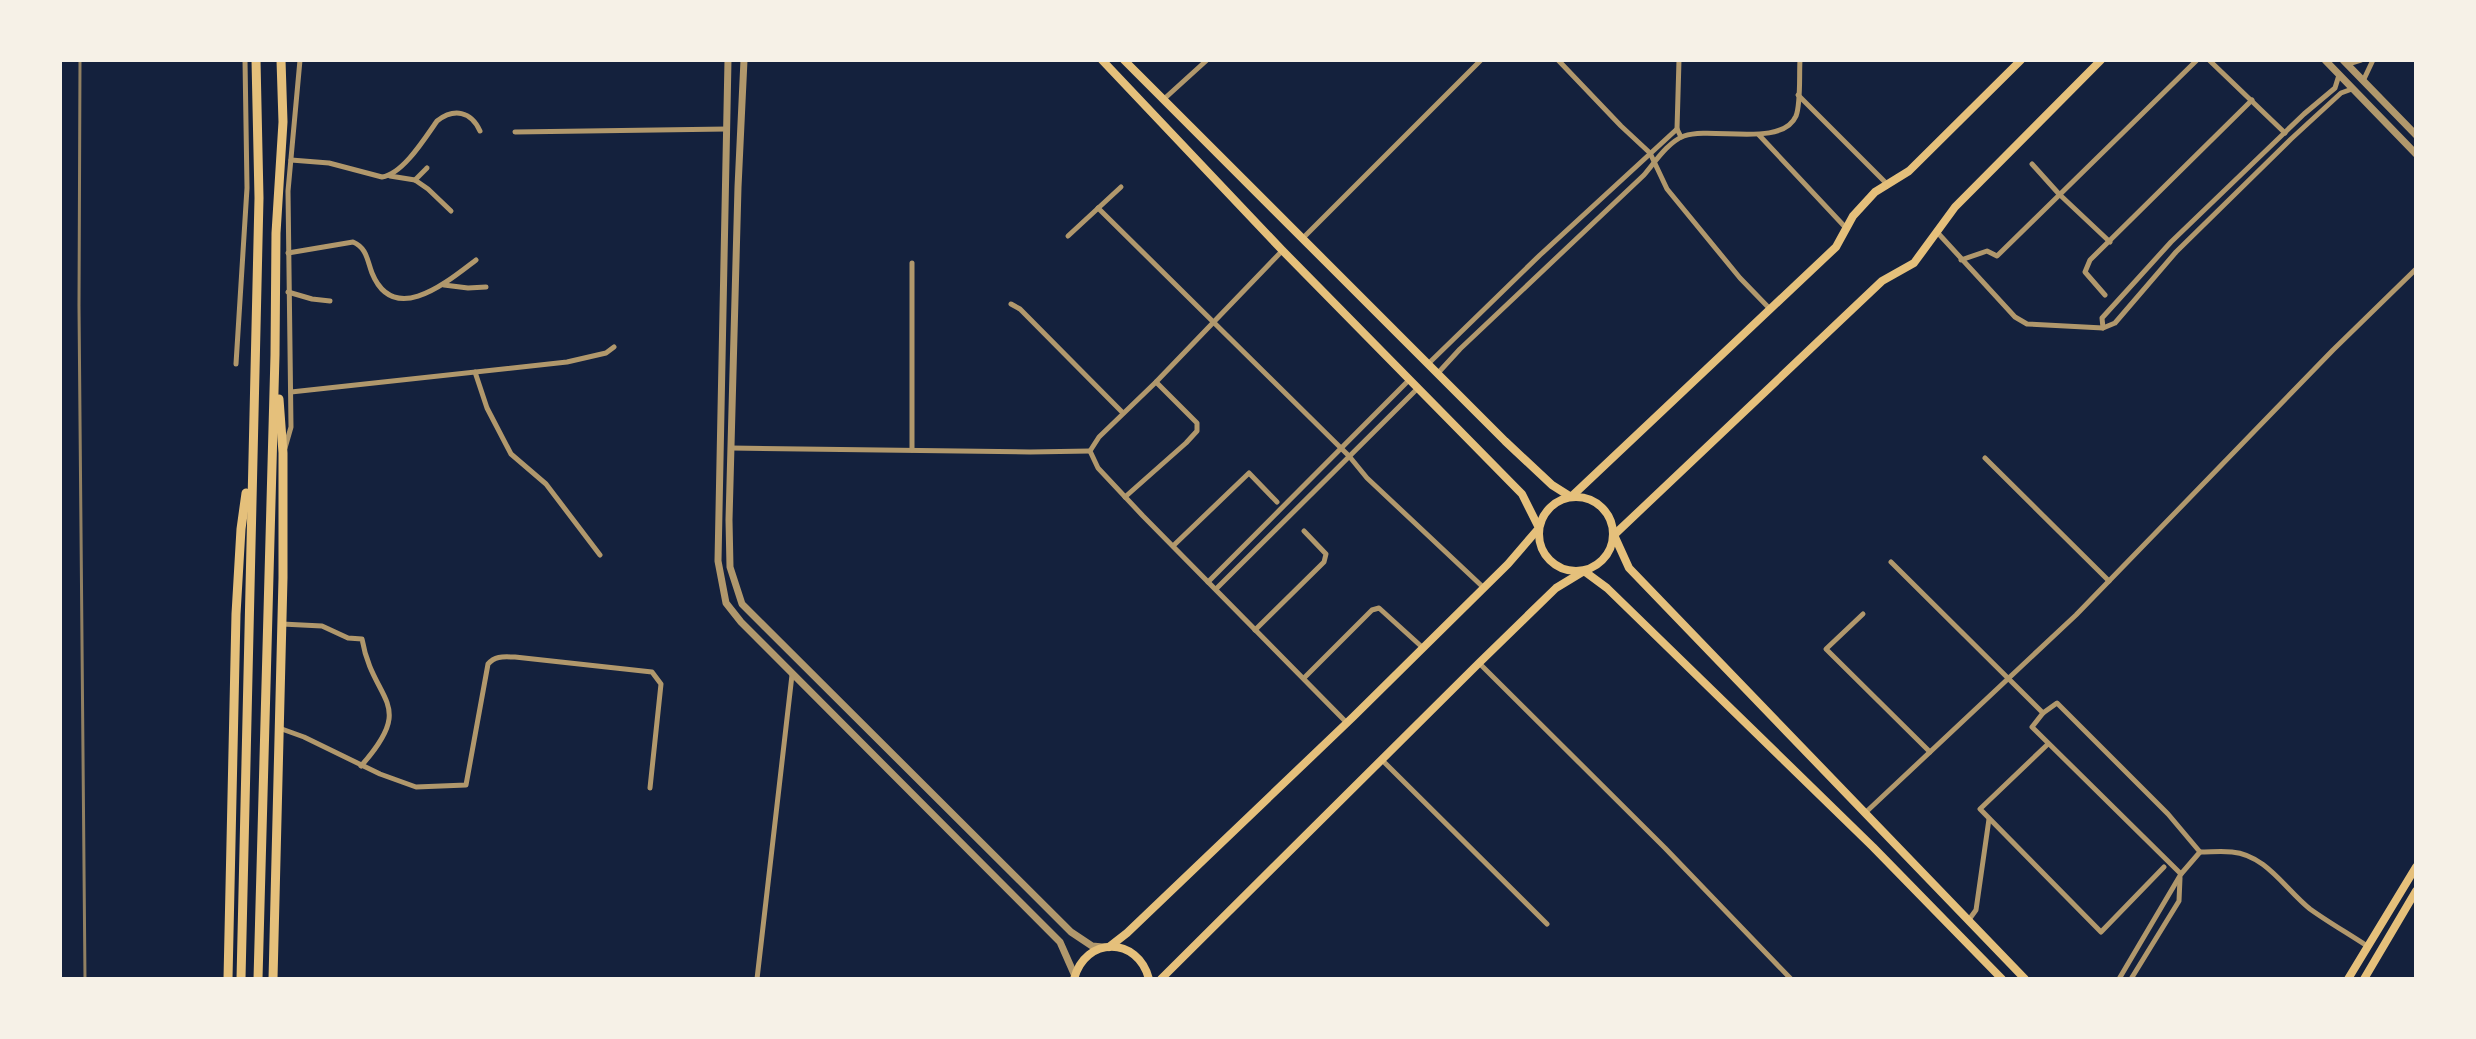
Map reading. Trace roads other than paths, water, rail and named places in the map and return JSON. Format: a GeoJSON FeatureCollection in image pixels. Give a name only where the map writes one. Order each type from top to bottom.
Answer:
{"type":"FeatureCollection","features":[{"type":"Feature","properties":{"kind":"highway"},"geometry":{"type":"LineString","coordinates":[[241,979],[259,198],[256,60]]}},
{"type":"Feature","properties":{"kind":"highway"},"geometry":{"type":"LineString","coordinates":[[258,979],[276,233],[283,122],[281,60]]}},
{"type":"Feature","properties":{"kind":"highway"},"geometry":{"type":"LineString","coordinates":[[273,979],[283,453],[275,355]]}},
{"type":"Feature","properties":{"kind":"highway"},"geometry":{"type":"LineString","coordinates":[[228,979],[237,600],[241,529],[252,454]]}},
{"type":"Feature","properties":{"kind":"main road"},"geometry":{"type":"LineString","coordinates":[[1102,60],[1282,250],[1522,494],[1539,528]]}},
{"type":"Feature","properties":{"kind":"main road"},"geometry":{"type":"LineString","coordinates":[[1124,60],[1437,374],[1552,485],[1571,497]]}},
{"type":"Feature","properties":{"kind":"main road"},"geometry":{"type":"LineString","coordinates":[[1571,497],[1836,247],[1853,216],[1875,192],[1909,171],[2021,60]]}},
{"type":"Feature","properties":{"kind":"main road"},"geometry":{"type":"LineString","coordinates":[[1161,979],[1556,588],[1605,559],[1614,535],[1882,281],[1914,263],[1955,207],[2101,60]]}},
{"type":"Feature","properties":{"kind":"main road"},"geometry":{"type":"LineString","coordinates":[[2002,979],[1862,836],[1607,588],[1584,571],[1560,569],[1550,562],[1542,552],[1539,540],[1542,517],[1549,507],[1571,497],[1584,497],[1596,502],[1612,522],[1614,535],[1629,568],[2025,979]]}},
{"type":"Feature","properties":{"kind":"main road"},"geometry":{"type":"LineString","coordinates":[[1109,947],[1347,723],[1508,564],[1539,528]]}},
{"type":"Feature","properties":{"kind":"main road"},"geometry":{"type":"LineString","coordinates":[[2348,979],[2416,867]]}},
{"type":"Feature","properties":{"kind":"main road"},"geometry":{"type":"LineString","coordinates":[[2364,979],[2416,891]]}},
{"type":"Feature","properties":{"kind":"main road"},"geometry":{"type":"LineString","coordinates":[[1074,978],[1087,956],[1097,949],[1109,947],[1131,952],[1146,969],[1149,979]]}},
{"type":"Feature","properties":{"kind":"street"},"geometry":{"type":"LineString","coordinates":[[236,364],[247,188],[245,60]]}},
{"type":"Feature","properties":{"kind":"street"},"geometry":{"type":"LineString","coordinates":[[283,453],[291,427],[288,253],[291,160],[300,60]]}},
{"type":"Feature","properties":{"kind":"street"},"geometry":{"type":"LineString","coordinates":[[728,60],[718,561],[726,603],[741,622],[1060,942],[1074,978]]}},
{"type":"Feature","properties":{"kind":"street"},"geometry":{"type":"LineString","coordinates":[[744,60],[730,448],[730,567],[742,604],[1071,932],[1092,946],[1109,947]]}},
{"type":"Feature","properties":{"kind":"street"},"geometry":{"type":"LineString","coordinates":[[1164,100],[1207,60]]}},
{"type":"Feature","properties":{"kind":"street"},"geometry":{"type":"LineString","coordinates":[[1303,238],[1481,60]]}},
{"type":"Feature","properties":{"kind":"street"},"geometry":{"type":"LineString","coordinates":[[1558,60],[1650,153],[1667,189],[1740,278],[1770,309]]}},
{"type":"Feature","properties":{"kind":"street"},"geometry":{"type":"LineString","coordinates":[[1679,60],[1677,129],[1681,137]]}},
{"type":"Feature","properties":{"kind":"street"},"geometry":{"type":"LineString","coordinates":[[1437,374],[1681,137],[1696,134],[1758,134],[1782,131],[1790,125],[1797,115],[1800,60]]}},
{"type":"Feature","properties":{"kind":"street"},"geometry":{"type":"LineString","coordinates":[[1961,260],[1987,251],[1997,256],[2197,60]]}},
{"type":"Feature","properties":{"kind":"street"},"geometry":{"type":"LineString","coordinates":[[2209,60],[2285,133]]}},
{"type":"Feature","properties":{"kind":"street"},"geometry":{"type":"LineString","coordinates":[[2325,60],[2416,154]]}},
{"type":"Feature","properties":{"kind":"street"},"geometry":{"type":"LineString","coordinates":[[2345,62],[2361,60]]}},
{"type":"Feature","properties":{"kind":"street"},"geometry":{"type":"LineString","coordinates":[[2364,79],[2373,60]]}},
{"type":"Feature","properties":{"kind":"street"},"geometry":{"type":"LineString","coordinates":[[2345,62],[2416,135]]}},
{"type":"Feature","properties":{"kind":"street"},"geometry":{"type":"LineString","coordinates":[[2103,328],[2102,318],[2171,242],[2335,88],[2339,75]]}},
{"type":"Feature","properties":{"kind":"street"},"geometry":{"type":"LineString","coordinates":[[1937,232],[2015,317],[2027,324],[2103,328],[2115,323],[2176,252],[2291,139],[2341,93],[2352,89]]}},
{"type":"Feature","properties":{"kind":"street"},"geometry":{"type":"LineString","coordinates":[[1798,95],[1887,184]]}},
{"type":"Feature","properties":{"kind":"street"},"geometry":{"type":"LineString","coordinates":[[2105,295],[2085,272],[2090,260],[2252,100]]}},
{"type":"Feature","properties":{"kind":"street"},"geometry":{"type":"LineString","coordinates":[[389,176],[445,115],[454,112],[465,114],[476,122],[480,131]]}},
{"type":"Feature","properties":{"kind":"street"},"geometry":{"type":"LineString","coordinates":[[515,132],[727,129]]}},
{"type":"Feature","properties":{"kind":"street"},"geometry":{"type":"LineString","coordinates":[[1428,364],[1677,129]]}},
{"type":"Feature","properties":{"kind":"street"},"geometry":{"type":"LineString","coordinates":[[1758,134],[1846,228]]}},
{"type":"Feature","properties":{"kind":"street"},"geometry":{"type":"LineString","coordinates":[[291,160],[329,163],[382,177],[415,180],[451,211]]}},
{"type":"Feature","properties":{"kind":"street"},"geometry":{"type":"LineString","coordinates":[[2032,164],[2110,242]]}},
{"type":"Feature","properties":{"kind":"street"},"geometry":{"type":"LineString","coordinates":[[415,180],[427,168]]}},
{"type":"Feature","properties":{"kind":"street"},"geometry":{"type":"LineString","coordinates":[[1068,236],[1121,187]]}},
{"type":"Feature","properties":{"kind":"street"},"geometry":{"type":"LineString","coordinates":[[1098,208],[1349,456],[1367,478],[1484,588]]}},
{"type":"Feature","properties":{"kind":"street"},"geometry":{"type":"LineString","coordinates":[[288,253],[353,242],[360,245],[383,291],[392,298],[401,299],[443,285],[476,260]]}},
{"type":"Feature","properties":{"kind":"street"},"geometry":{"type":"LineString","coordinates":[[1090,451],[1099,437],[1282,250]]}},
{"type":"Feature","properties":{"kind":"street"},"geometry":{"type":"LineString","coordinates":[[912,263],[912,450]]}},
{"type":"Feature","properties":{"kind":"street"},"geometry":{"type":"LineString","coordinates":[[1865,813],[2109,581],[2416,269]]}},
{"type":"Feature","properties":{"kind":"street"},"geometry":{"type":"LineString","coordinates":[[443,285],[486,287]]}},
{"type":"Feature","properties":{"kind":"street"},"geometry":{"type":"LineString","coordinates":[[288,292],[330,301]]}},
{"type":"Feature","properties":{"kind":"street"},"geometry":{"type":"LineString","coordinates":[[1011,304],[1020,309],[1123,413]]}},
{"type":"Feature","properties":{"kind":"street"},"geometry":{"type":"LineString","coordinates":[[291,392],[567,362],[606,353],[614,347]]}},
{"type":"Feature","properties":{"kind":"street"},"geometry":{"type":"LineString","coordinates":[[475,372],[487,408],[511,454],[546,484],[600,555]]}},
{"type":"Feature","properties":{"kind":"street"},"geometry":{"type":"LineString","coordinates":[[1208,582],[1410,380]]}},
{"type":"Feature","properties":{"kind":"street"},"geometry":{"type":"LineString","coordinates":[[1125,497],[1197,431],[1197,423],[1156,382]]}},
{"type":"Feature","properties":{"kind":"street"},"geometry":{"type":"LineString","coordinates":[[1216,589],[1418,388]]}},
{"type":"Feature","properties":{"kind":"street"},"geometry":{"type":"LineString","coordinates":[[730,448],[1090,451]]}},
{"type":"Feature","properties":{"kind":"street"},"geometry":{"type":"LineString","coordinates":[[1090,451],[1098,468],[1125,497],[1347,723]]}},
{"type":"Feature","properties":{"kind":"street"},"geometry":{"type":"LineString","coordinates":[[1985,458],[2109,581]]}},
{"type":"Feature","properties":{"kind":"street"},"geometry":{"type":"LineString","coordinates":[[1173,546],[1249,473],[1277,502]]}},
{"type":"Feature","properties":{"kind":"street"},"geometry":{"type":"LineString","coordinates":[[1255,630],[1324,562],[1326,554],[1304,531]]}},
{"type":"Feature","properties":{"kind":"street"},"geometry":{"type":"LineString","coordinates":[[1891,562],[2043,713]]}},
{"type":"Feature","properties":{"kind":"street"},"geometry":{"type":"LineString","coordinates":[[1303,678],[1372,610],[1379,608],[1423,648]]}},
{"type":"Feature","properties":{"kind":"street"},"geometry":{"type":"LineString","coordinates":[[1863,614],[1826,649],[1930,752]]}},
{"type":"Feature","properties":{"kind":"street"},"geometry":{"type":"LineString","coordinates":[[282,624],[322,626],[348,638],[362,639],[366,661],[391,712],[385,733],[361,766]]}},
{"type":"Feature","properties":{"kind":"street"},"geometry":{"type":"LineString","coordinates":[[278,728],[416,787],[466,785],[488,664],[499,657],[652,672],[661,684],[650,788]]}},
{"type":"Feature","properties":{"kind":"street"},"geometry":{"type":"LineString","coordinates":[[1479,663],[1791,979]]}},
{"type":"Feature","properties":{"kind":"street"},"geometry":{"type":"LineString","coordinates":[[757,979],[793,674]]}},
{"type":"Feature","properties":{"kind":"street"},"geometry":{"type":"LineString","coordinates":[[2131,979],[2179,901],[2181,874],[2032,727],[2043,713],[2057,703],[2064,708],[2168,814],[2200,852]]}},
{"type":"Feature","properties":{"kind":"street"},"geometry":{"type":"LineString","coordinates":[[2048,744],[1980,809],[2101,932],[2164,867]]}},
{"type":"Feature","properties":{"kind":"street"},"geometry":{"type":"LineString","coordinates":[[1382,760],[1547,924]]}},
{"type":"Feature","properties":{"kind":"street"},"geometry":{"type":"LineString","coordinates":[[1968,921],[1976,910],[1989,818]]}},
{"type":"Feature","properties":{"kind":"street"},"geometry":{"type":"LineString","coordinates":[[2119,979],[2181,874],[2200,852],[2232,852],[2256,859],[2312,910],[2368,946]]}},
{"type":"Feature","properties":{"kind":"railway"},"geometry":{"type":"LineString","coordinates":[[80,60],[85,979]]}}]}
